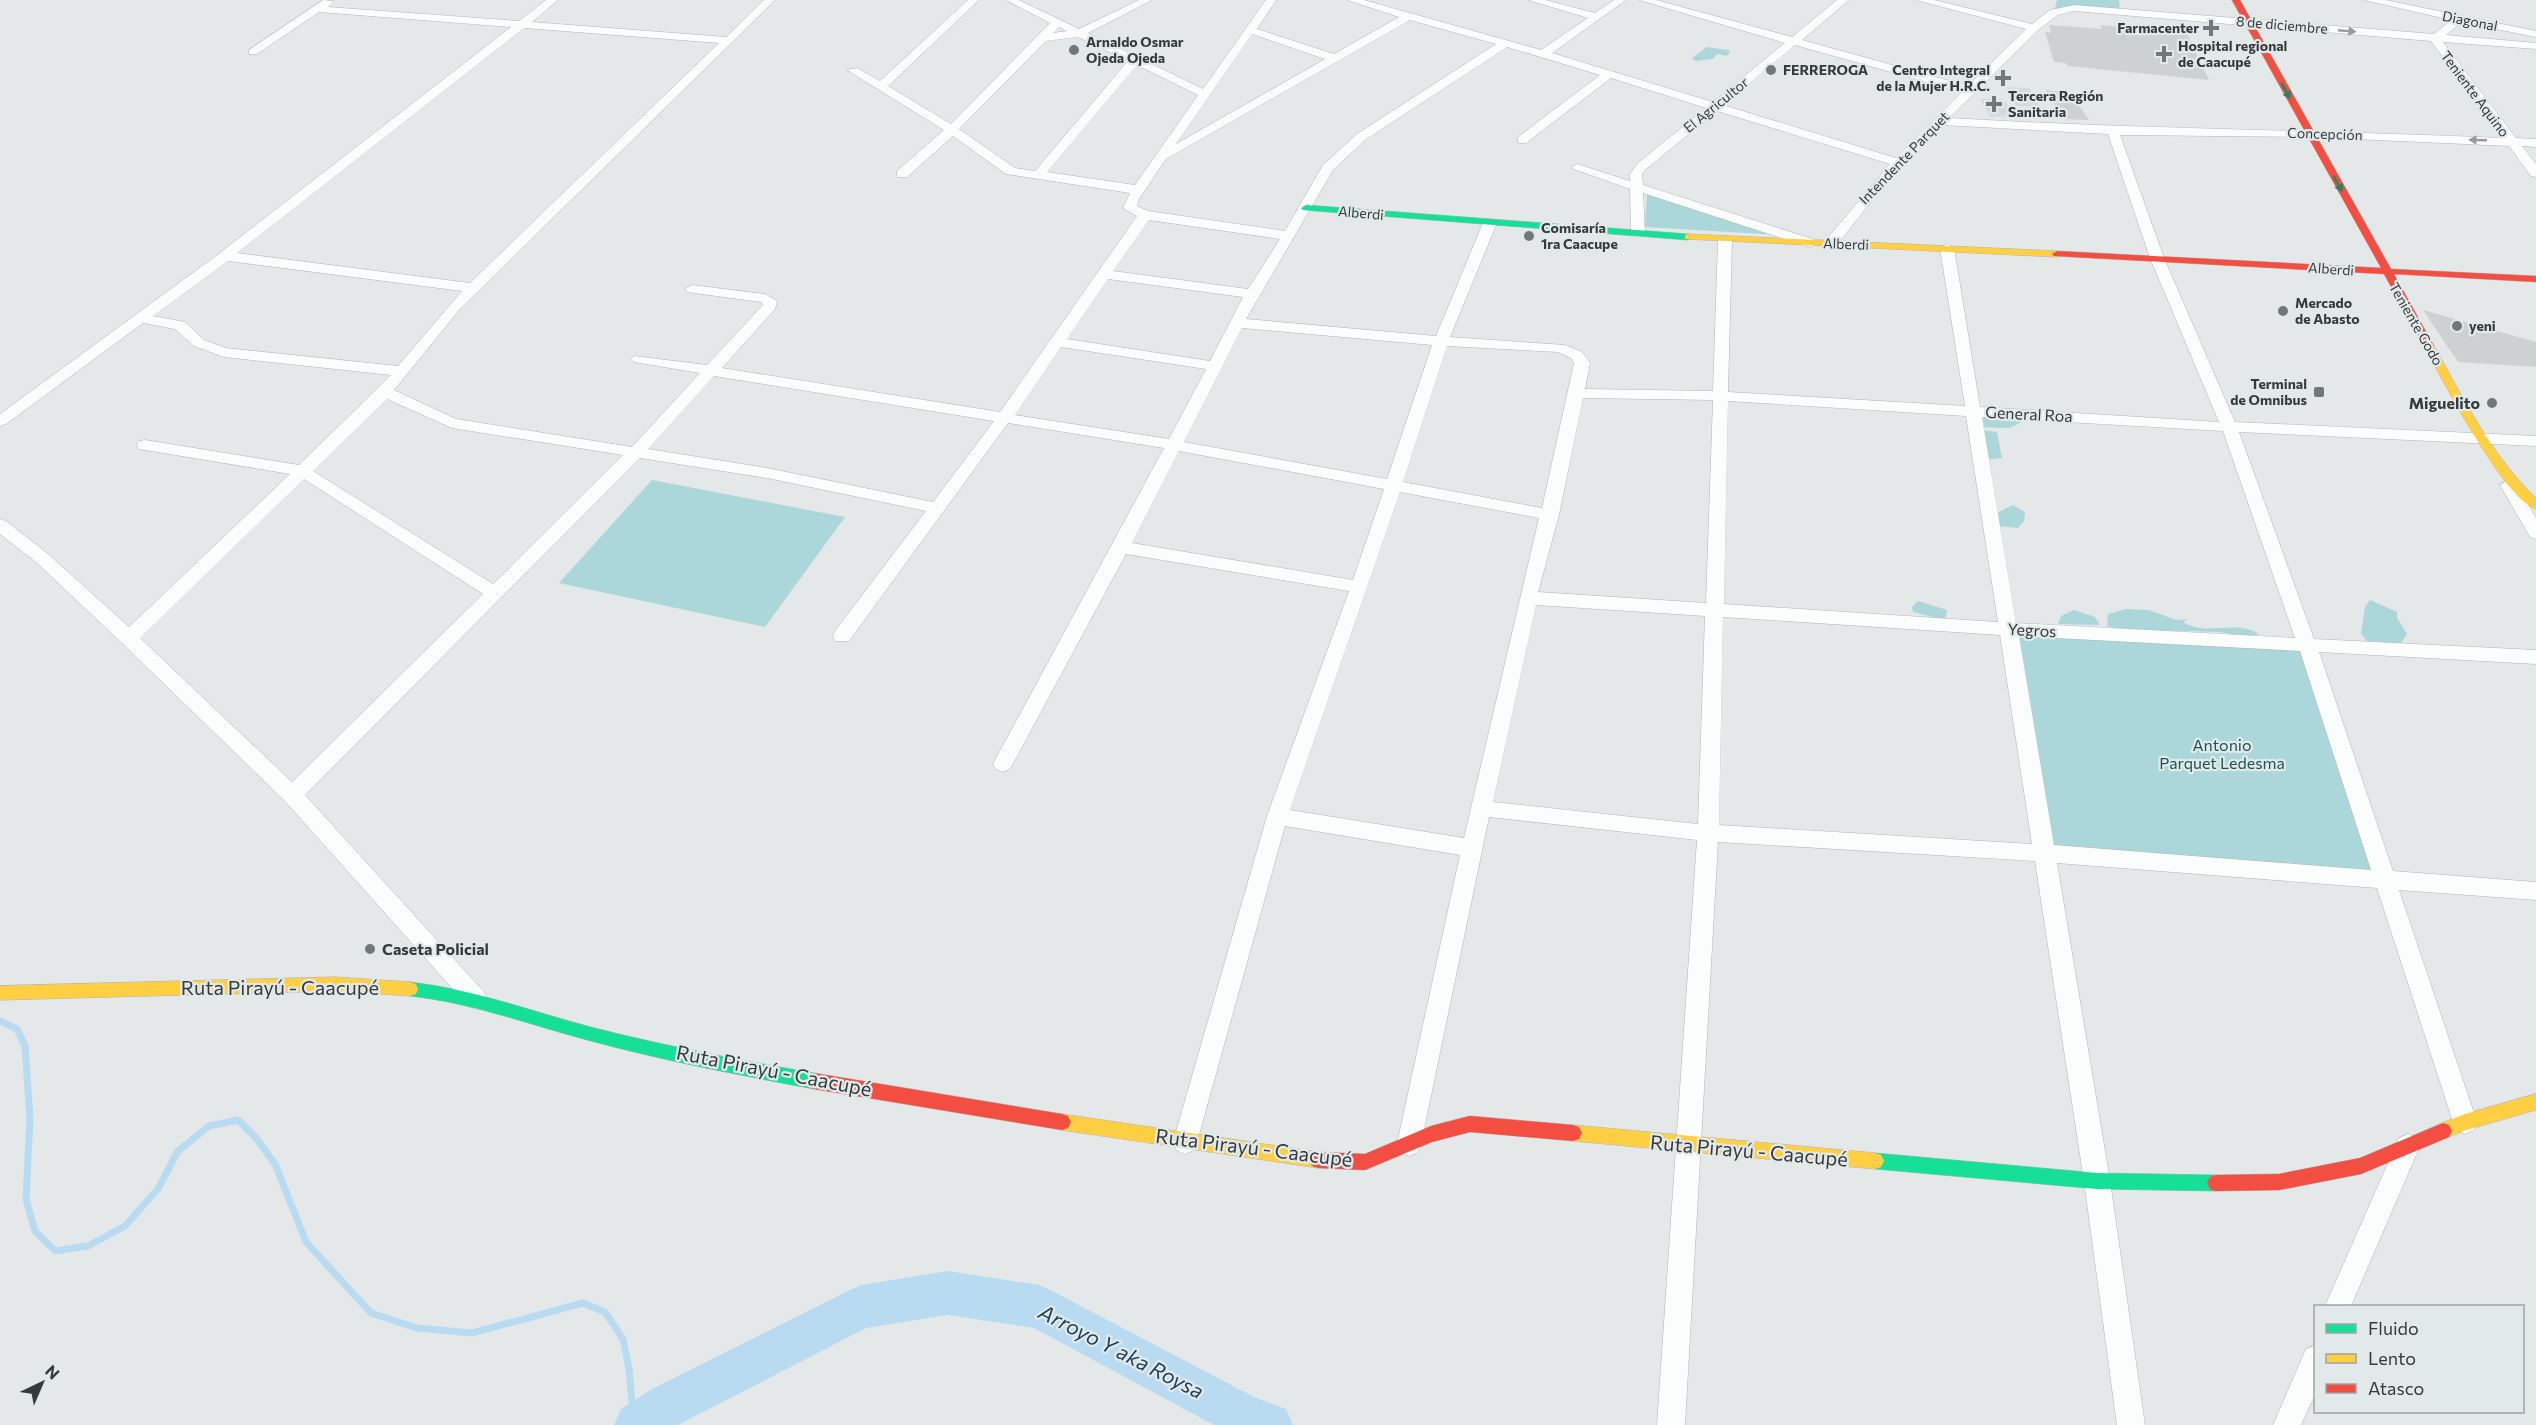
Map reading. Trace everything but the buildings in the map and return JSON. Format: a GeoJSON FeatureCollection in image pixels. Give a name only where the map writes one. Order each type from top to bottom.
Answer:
{"type":"FeatureCollection","features":[{"type":"Feature","properties":{"kind":"main road"},"geometry":{"type":"LineString","coordinates":[[2236,0],[2247,22]]}},
{"type":"Feature","properties":{"kind":"main road","name":"Teniente Godo"},"geometry":{"type":"LineString","coordinates":[[2247,22],[2386,273],[2482,438],[2520,491],[2536,506]]}},
{"type":"Feature","properties":{"kind":"main road","name":"Alberdi"},"geometry":{"type":"LineString","coordinates":[[1306,208],[1725,240],[2157,258],[2386,273],[2536,279]]}},
{"type":"Feature","properties":{"kind":"main road","name":"Ruta Pirayú - Caacupé"},"geometry":{"type":"LineString","coordinates":[[0,993],[335,984],[415,989],[477,1000],[590,1034],[761,1072],[1185,1142],[1337,1163],[1365,1162],[1431,1134],[1470,1125],[2097,1181],[2183,1184],[2279,1182],[2361,1166],[2465,1122],[2536,1102]]}},
{"type":"Feature","properties":{"kind":"street"},"geometry":{"type":"LineString","coordinates":[[253,52],[331,0]]}},
{"type":"Feature","properties":{"kind":"street"},"geometry":{"type":"LineString","coordinates":[[0,421],[225,256],[553,0]]}},
{"type":"Feature","properties":{"kind":"street"},"geometry":{"type":"LineString","coordinates":[[129,638],[385,392],[472,288],[726,40],[770,0]]}},
{"type":"Feature","properties":{"kind":"street"},"geometry":{"type":"LineString","coordinates":[[881,87],[974,0]]}},
{"type":"Feature","properties":{"kind":"street"},"geometry":{"type":"LineString","coordinates":[[1011,0],[1205,94]]}},
{"type":"Feature","properties":{"kind":"street"},"geometry":{"type":"LineString","coordinates":[[1042,38],[1079,33],[1147,0]]}},
{"type":"Feature","properties":{"kind":"street"},"geometry":{"type":"LineString","coordinates":[[1271,0],[1160,159],[1130,208],[1145,214],[1288,236]]}},
{"type":"Feature","properties":{"kind":"street"},"geometry":{"type":"LineString","coordinates":[[1352,0],[1506,43],[1897,162]]}},
{"type":"Feature","properties":{"kind":"street"},"geometry":{"type":"LineString","coordinates":[[1533,0],[1596,17]]}},
{"type":"Feature","properties":{"kind":"street"},"geometry":{"type":"LineString","coordinates":[[1543,54],[1621,0]]}},
{"type":"Feature","properties":{"kind":"street"},"geometry":{"type":"LineString","coordinates":[[1644,0],[1972,91]]}},
{"type":"Feature","properties":{"kind":"street","name":"El Agricultor"},"geometry":{"type":"LineString","coordinates":[[1638,233],[1636,174],[1642,166],[1844,0]]}},
{"type":"Feature","properties":{"kind":"street"},"geometry":{"type":"LineString","coordinates":[[1922,0],[2034,27],[2054,12],[2057,0]]}},
{"type":"Feature","properties":{"kind":"street","name":"Diagonal"},"geometry":{"type":"LineString","coordinates":[[2369,0],[2536,34]]}},
{"type":"Feature","properties":{"kind":"street","name":"8 de diciembre"},"geometry":{"type":"LineString","coordinates":[[2054,12],[2074,8],[2120,6],[2247,22],[2536,46]]}},
{"type":"Feature","properties":{"kind":"street"},"geometry":{"type":"LineString","coordinates":[[317,9],[726,40]]}},
{"type":"Feature","properties":{"kind":"street"},"geometry":{"type":"LineString","coordinates":[[1160,159],[1408,16]]}},
{"type":"Feature","properties":{"kind":"street","name":"Teniente Aquino"},"geometry":{"type":"LineString","coordinates":[[2458,18],[2435,39],[2536,173]]}},
{"type":"Feature","properties":{"kind":"street"},"geometry":{"type":"LineString","coordinates":[[902,174],[952,130],[1057,23]]}},
{"type":"Feature","properties":{"kind":"street","name":"Intendente Parquet"},"geometry":{"type":"LineString","coordinates":[[1831,243],[1861,202],[1897,162],[1972,91],[2034,27]]}},
{"type":"Feature","properties":{"kind":"street"},"geometry":{"type":"LineString","coordinates":[[1250,30],[1334,58]]}},
{"type":"Feature","properties":{"kind":"street"},"geometry":{"type":"LineString","coordinates":[[1003,764],[1121,547],[1252,294],[1306,208],[1328,168],[1361,137],[1506,43]]}},
{"type":"Feature","properties":{"kind":"street"},"geometry":{"type":"LineString","coordinates":[[1038,175],[1134,61]]}},
{"type":"Feature","properties":{"kind":"street"},"geometry":{"type":"LineString","coordinates":[[853,70],[952,130],[1011,171],[1139,190]]}},
{"type":"Feature","properties":{"kind":"street"},"geometry":{"type":"LineString","coordinates":[[1522,140],[1609,74]]}},
{"type":"Feature","properties":{"kind":"street","name":"Concepción"},"geometry":{"type":"LineString","coordinates":[[1940,121],[2113,131],[2310,133],[2536,143]]}},
{"type":"Feature","properties":{"kind":"street"},"geometry":{"type":"LineString","coordinates":[[2113,131],[2157,258],[2229,426],[2307,645],[2465,1122]]}},
{"type":"Feature","properties":{"kind":"street"},"geometry":{"type":"LineString","coordinates":[[1577,168],[1637,185],[1811,243]]}},
{"type":"Feature","properties":{"kind":"street"},"geometry":{"type":"LineString","coordinates":[[842,636],[1005,417],[1145,214]]}},
{"type":"Feature","properties":{"kind":"street"},"geometry":{"type":"LineString","coordinates":[[1185,1142],[1277,816],[1360,587],[1441,341],[1490,223]]}},
{"type":"Feature","properties":{"kind":"street"},"geometry":{"type":"LineString","coordinates":[[1671,1425],[1708,834],[1723,396],[1725,240]]}},
{"type":"Feature","properties":{"kind":"street"},"geometry":{"type":"LineString","coordinates":[[1947,248],[1971,411],[2097,1181],[2131,1425]]}},
{"type":"Feature","properties":{"kind":"street"},"geometry":{"type":"LineString","coordinates":[[225,256],[472,288]]}},
{"type":"Feature","properties":{"kind":"street"},"geometry":{"type":"LineString","coordinates":[[1104,274],[1252,294]]}},
{"type":"Feature","properties":{"kind":"street"},"geometry":{"type":"LineString","coordinates":[[292,795],[634,454],[770,306],[770,301],[765,298],[692,289]]}},
{"type":"Feature","properties":{"kind":"street"},"geometry":{"type":"LineString","coordinates":[[141,318],[180,325],[199,343],[224,352],[401,371]]}},
{"type":"Feature","properties":{"kind":"street"},"geometry":{"type":"LineString","coordinates":[[1238,323],[1441,341],[1560,348],[1577,355],[1582,363],[1550,515],[1528,598],[1471,848],[1409,1144]]}},
{"type":"Feature","properties":{"kind":"street"},"geometry":{"type":"LineString","coordinates":[[1057,342],[1216,366]]}},
{"type":"Feature","properties":{"kind":"street"},"geometry":{"type":"LineString","coordinates":[[639,359],[1174,445],[1393,488],[1550,515]]}},
{"type":"Feature","properties":{"kind":"street"},"geometry":{"type":"LineString","coordinates":[[385,392],[452,423],[634,454],[767,473],[938,508]]}},
{"type":"Feature","properties":{"kind":"street","name":"General Roa"},"geometry":{"type":"LineString","coordinates":[[1577,393],[1723,396],[2229,426],[2536,441]]}},
{"type":"Feature","properties":{"kind":"street"},"geometry":{"type":"LineString","coordinates":[[2482,438],[2536,533]]}},
{"type":"Feature","properties":{"kind":"street"},"geometry":{"type":"LineString","coordinates":[[145,445],[302,471],[495,593]]}},
{"type":"Feature","properties":{"kind":"street"},"geometry":{"type":"LineString","coordinates":[[0,525],[42,558],[129,638],[292,795],[477,1000]]}},
{"type":"Feature","properties":{"kind":"street"},"geometry":{"type":"LineString","coordinates":[[1121,547],[1360,587]]}},
{"type":"Feature","properties":{"kind":"street","name":"Yegros"},"geometry":{"type":"LineString","coordinates":[[1528,598],[2007,629],[2536,657]]}},
{"type":"Feature","properties":{"kind":"street"},"geometry":{"type":"LineString","coordinates":[[1480,808],[1542,818],[1708,834],[2043,853],[2536,891]]}},
{"type":"Feature","properties":{"kind":"street"},"geometry":{"type":"LineString","coordinates":[[1277,816],[1471,848]]}},
{"type":"Feature","properties":{"kind":"street"},"geometry":{"type":"LineString","coordinates":[[2338,1305],[2408,1146]]}},
{"type":"Feature","properties":{"kind":"street"},"geometry":{"type":"LineString","coordinates":[[2287,1425],[2314,1364]]}},
{"type":"Feature","properties":{"kind":"shaded area"},"geometry":{"type":"Polygon","coordinates":[[[2005,87],[2029,88],[2040,107],[2016,106],[2005,87]]]}},
{"type":"Feature","properties":{"kind":"shaded area","name":"Tercera Región Sanitaria"},"geometry":{"type":"Polygon","coordinates":[[[1980,99],[2003,99],[2009,108],[2021,109],[2024,116],[1990,117],[1980,99]]]}},
{"type":"Feature","properties":{"kind":"green space"},"geometry":{"type":"Polygon","coordinates":[[[2057,0],[2119,0],[2120,11],[2074,8],[2054,12],[2057,0]]]}},
{"type":"Feature","properties":{"kind":"green space"},"geometry":{"type":"Polygon","coordinates":[[[1707,47],[1728,50],[1730,53],[1726,56],[1718,54],[1712,59],[1695,61],[1692,58],[1707,47]]]}},
{"type":"Feature","properties":{"kind":"green space"},"geometry":{"type":"Polygon","coordinates":[[[1647,192],[1781,235],[1645,227],[1647,192]]]}},
{"type":"Feature","properties":{"kind":"green space"},"geometry":{"type":"Polygon","coordinates":[[[1986,417],[2024,421],[2009,428],[1980,427],[1979,420],[1986,417]]]}},
{"type":"Feature","properties":{"kind":"green space"},"geometry":{"type":"Polygon","coordinates":[[[1981,430],[1997,432],[2002,458],[1986,460],[1981,430]]]}},
{"type":"Feature","properties":{"kind":"green space"},"geometry":{"type":"Polygon","coordinates":[[[652,480],[845,517],[765,627],[559,583],[652,480]]]}},
{"type":"Feature","properties":{"kind":"green space"},"geometry":{"type":"Polygon","coordinates":[[[2013,505],[2025,512],[2024,521],[2018,528],[1998,526],[1997,513],[2013,505]]]}},
{"type":"Feature","properties":{"kind":"green space"},"geometry":{"type":"Polygon","coordinates":[[[2370,600],[2397,612],[2397,618],[2407,634],[2401,643],[2367,641],[2361,634],[2365,607],[2370,600]]]}},
{"type":"Feature","properties":{"kind":"green space"},"geometry":{"type":"Polygon","coordinates":[[[1918,601],[1947,610],[1945,620],[1913,612],[1912,607],[1918,601]]]}},
{"type":"Feature","properties":{"kind":"green space"},"geometry":{"type":"Polygon","coordinates":[[[2126,609],[2149,610],[2176,620],[2188,619],[2183,622],[2201,628],[2241,628],[2259,634],[2246,637],[2220,632],[2117,629],[2107,626],[2108,614],[2126,609]]]}},
{"type":"Feature","properties":{"kind":"green space"},"geometry":{"type":"Polygon","coordinates":[[[2074,610],[2095,617],[2100,625],[2058,624],[2061,616],[2074,610]]]}},
{"type":"Feature","properties":{"kind":"green space","name":"Antonio Parquet Ledesma"},"geometry":{"type":"Polygon","coordinates":[[[2007,629],[2307,644],[2386,880],[2043,853],[2007,629]]]}},
{"type":"Feature","properties":{"kind":"waterway"},"geometry":{"type":"LineString","coordinates":[[0,1021],[17,1029],[25,1046],[30,1118],[26,1199],[35,1231],[55,1251],[88,1246],[125,1226],[158,1189],[178,1151],[209,1126],[238,1120],[257,1139],[275,1164],[306,1242],[371,1313],[417,1328],[472,1333],[583,1303],[605,1312],[623,1339],[629,1369],[634,1425]]}},
{"type":"Feature","properties":{"kind":"waterway","name":"Arroyo Y aka Roysa"},"geometry":{"type":"LineString","coordinates":[[637,1425],[668,1405],[757,1362],[861,1307],[948,1293],[1039,1307],[1249,1419],[1270,1425]]}},
{"type":"Feature","properties":{"kind":"traffic: fast"},"geometry":{"type":"LineString","coordinates":[[1306,208],[1688,237]]}},
{"type":"Feature","properties":{"kind":"traffic: fast"},"geometry":{"type":"LineString","coordinates":[[410,989],[433,991],[479,1001],[646,1048],[814,1081]]}},
{"type":"Feature","properties":{"kind":"traffic: fast"},"geometry":{"type":"LineString","coordinates":[[1875,1161],[2097,1181],[2216,1183]]}},
{"type":"Feature","properties":{"kind":"traffic: slow"},"geometry":{"type":"LineString","coordinates":[[1688,237],[2057,254]]}},
{"type":"Feature","properties":{"kind":"traffic: slow"},"geometry":{"type":"LineString","coordinates":[[2429,346],[2490,451],[2519,489],[2536,505]]}},
{"type":"Feature","properties":{"kind":"traffic: slow"},"geometry":{"type":"LineString","coordinates":[[0,993],[335,984],[410,989]]}},
{"type":"Feature","properties":{"kind":"traffic: slow"},"geometry":{"type":"LineString","coordinates":[[2443,1131],[2465,1122],[2536,1102]]}},
{"type":"Feature","properties":{"kind":"traffic: slow"},"geometry":{"type":"LineString","coordinates":[[1062,1122],[1318,1160]]}},
{"type":"Feature","properties":{"kind":"traffic: slow"},"geometry":{"type":"LineString","coordinates":[[1573,1133],[1875,1161]]}},
{"type":"Feature","properties":{"kind":"traffic: jam"},"geometry":{"type":"LineString","coordinates":[[2236,0],[2429,346]]}},
{"type":"Feature","properties":{"kind":"traffic: jam"},"geometry":{"type":"LineString","coordinates":[[2057,254],[2536,279]]}},
{"type":"Feature","properties":{"kind":"traffic: jam"},"geometry":{"type":"LineString","coordinates":[[814,1081],[1062,1122]]}},
{"type":"Feature","properties":{"kind":"traffic: jam"},"geometry":{"type":"LineString","coordinates":[[1318,1160],[1365,1162],[1431,1134],[1470,1124],[1573,1133]]}},
{"type":"Feature","properties":{"kind":"traffic: jam"},"geometry":{"type":"LineString","coordinates":[[2216,1183],[2279,1182],[2361,1166],[2443,1131]]}},
{"type":"Feature","properties":{"kind":"place","name":"Farmacenter"},"geometry":{"type":"Point","coordinates":[2211,28]}},
{"type":"Feature","properties":{"kind":"place","name":"Arnaldo Osmar Ojeda Ojeda"},"geometry":{"type":"Point","coordinates":[1074,50]}},
{"type":"Feature","properties":{"kind":"place","name":"Hospital regional de Caacupé"},"geometry":{"type":"Point","coordinates":[2164,54]}},
{"type":"Feature","properties":{"kind":"place","name":"FERREROGA"},"geometry":{"type":"Point","coordinates":[1771,70]}},
{"type":"Feature","properties":{"kind":"place","name":"Centro Integral de la Mujer H.R.C."},"geometry":{"type":"Point","coordinates":[2003,78]}},
{"type":"Feature","properties":{"kind":"place","name":"Tercera Región Sanitaria"},"geometry":{"type":"Point","coordinates":[1994,104]}},
{"type":"Feature","properties":{"kind":"place","name":"Comisaría 1ra Caacupe"},"geometry":{"type":"Point","coordinates":[1529,236]}},
{"type":"Feature","properties":{"kind":"place","name":"Mercado de Abasto"},"geometry":{"type":"Point","coordinates":[2283,311]}},
{"type":"Feature","properties":{"kind":"place","name":"yeni"},"geometry":{"type":"Point","coordinates":[2457,326]}},
{"type":"Feature","properties":{"kind":"place","name":"Terminal de Omnibus"},"geometry":{"type":"Point","coordinates":[2319,392]}},
{"type":"Feature","properties":{"kind":"place","name":"Miguelito"},"geometry":{"type":"Point","coordinates":[2492,403]}},
{"type":"Feature","properties":{"kind":"place","name":"Caseta Policial"},"geometry":{"type":"Point","coordinates":[370,949]}}]}
